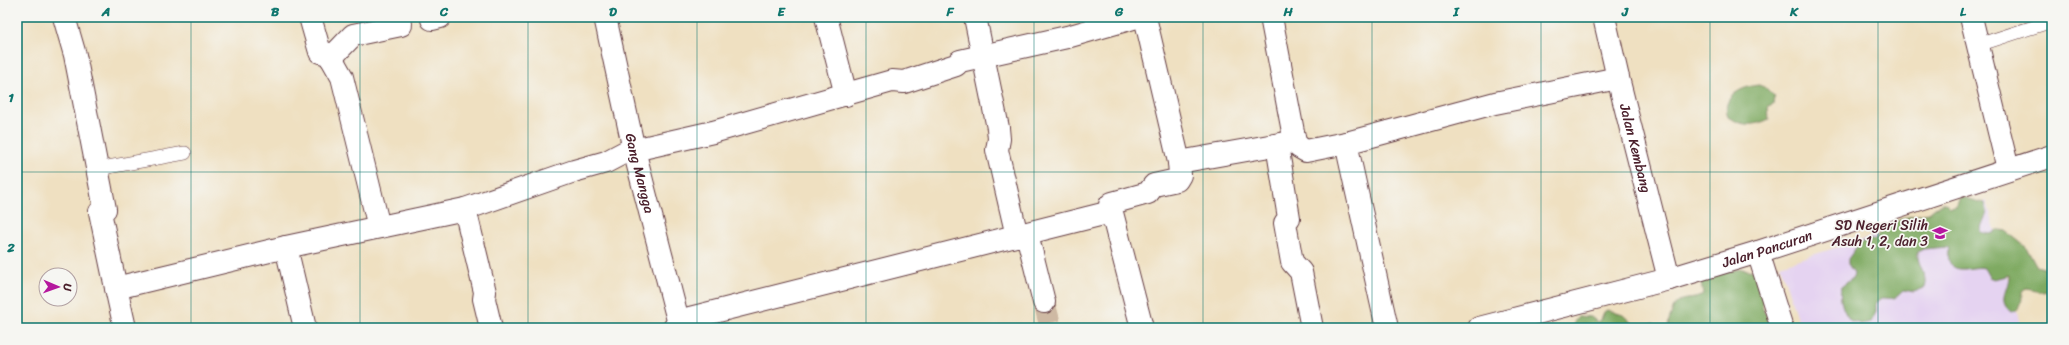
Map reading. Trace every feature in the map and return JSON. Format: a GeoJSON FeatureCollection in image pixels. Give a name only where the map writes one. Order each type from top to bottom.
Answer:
{"type":"FeatureCollection","features":[{"type":"Feature","properties":{"kind":"street"},"geometry":{"type":"LineString","coordinates":[[64,17],[75,55],[105,209],[100,212],[125,328]]}},
{"type":"Feature","properties":{"kind":"street"},"geometry":{"type":"LineString","coordinates":[[310,17],[320,52],[327,53],[342,77],[379,227]]}},
{"type":"Feature","properties":{"kind":"street"},"geometry":{"type":"LineString","coordinates":[[331,58],[348,38],[401,26],[400,17]]}},
{"type":"Feature","properties":{"kind":"street","name":"Gang Mangga"},"geometry":{"type":"LineString","coordinates":[[605,17],[634,150],[677,327]]}},
{"type":"Feature","properties":{"kind":"street"},"geometry":{"type":"LineString","coordinates":[[826,17],[846,95]]}},
{"type":"Feature","properties":{"kind":"street"},"geometry":{"type":"LineString","coordinates":[[974,17],[998,128],[999,139],[997,150],[1022,235],[1044,302]]}},
{"type":"Feature","properties":{"kind":"street"},"geometry":{"type":"LineString","coordinates":[[116,288],[286,247],[465,209],[606,162],[625,152],[713,132],[774,113],[846,95],[892,81],[904,82],[956,65],[960,60],[1067,37],[1137,17]]}},
{"type":"Feature","properties":{"kind":"street"},"geometry":{"type":"LineString","coordinates":[[1142,328],[1111,212],[1112,203],[1148,193],[1154,185],[1177,180],[1180,175],[1179,162],[1145,17]]}},
{"type":"Feature","properties":{"kind":"street"},"geometry":{"type":"LineString","coordinates":[[1270,17],[1286,143],[1289,218],[1285,223],[1292,262],[1301,272],[1312,328]]}},
{"type":"Feature","properties":{"kind":"street","name":"Jalan Kembang"},"geometry":{"type":"LineString","coordinates":[[1604,17],[1618,78],[1670,279]]}},
{"type":"Feature","properties":{"kind":"street"},"geometry":{"type":"LineString","coordinates":[[1971,17],[2008,169]]}},
{"type":"Feature","properties":{"kind":"street"},"geometry":{"type":"LineString","coordinates":[[1179,162],[1286,143],[1306,151],[1346,143],[1495,104],[1618,78]]}},
{"type":"Feature","properties":{"kind":"street"},"geometry":{"type":"LineString","coordinates":[[1346,143],[1387,328]]}},
{"type":"Feature","properties":{"kind":"street","name":"Jalan Pancuran"},"geometry":{"type":"LineString","coordinates":[[1479,328],[1670,279],[1758,252],[2008,169],[2052,156]]}},
{"type":"Feature","properties":{"kind":"street"},"geometry":{"type":"LineString","coordinates":[[465,209],[485,292],[484,300],[491,328]]}},
{"type":"Feature","properties":{"kind":"street"},"geometry":{"type":"LineString","coordinates":[[677,327],[690,318],[1111,212]]}},
{"type":"Feature","properties":{"kind":"street"},"geometry":{"type":"LineString","coordinates":[[286,247],[305,328]]}},
{"type":"Feature","properties":{"kind":"street"},"geometry":{"type":"LineString","coordinates":[[1758,252],[1782,328]]}},
{"type":"Feature","properties":{"kind":"lane"},"geometry":{"type":"LineString","coordinates":[[1978,45],[2052,21]]}},
{"type":"Feature","properties":{"kind":"lane"},"geometry":{"type":"LineString","coordinates":[[97,169],[185,153]]}},
{"type":"Feature","properties":{"kind":"shaded area","name":"SD Negeri Silih Asuh 1, 2, dan 3"},"geometry":{"type":"Polygon","coordinates":[[[1987,201],[2021,328],[1800,328],[1780,265],[1987,201]]]}},
{"type":"Feature","properties":{"kind":"green space"},"geometry":{"type":"Polygon","coordinates":[[[1759,85],[1766,88],[1774,96],[1773,104],[1768,108],[1769,119],[1759,123],[1743,124],[1728,116],[1726,109],[1727,103],[1734,94],[1740,90],[1759,85]]]}},
{"type":"Feature","properties":{"kind":"green space"},"geometry":{"type":"Polygon","coordinates":[[[1960,197],[1985,203],[1987,212],[1981,232],[1990,234],[2000,230],[2006,231],[2026,247],[2036,266],[2052,270],[2052,289],[2050,291],[2042,292],[2026,289],[2022,292],[2019,307],[2015,311],[2011,312],[2004,303],[2004,295],[2009,275],[1994,279],[1989,277],[1984,268],[1961,269],[1953,267],[1949,261],[1948,247],[1923,249],[1918,252],[1918,257],[1925,278],[1924,288],[1914,292],[1904,290],[1898,296],[1893,298],[1881,298],[1876,302],[1876,312],[1871,322],[1861,324],[1851,321],[1842,306],[1841,287],[1853,278],[1854,273],[1848,264],[1848,259],[1860,242],[1875,239],[1885,228],[1903,218],[1929,213],[1941,203],[1946,203],[1950,207],[1956,206],[1960,197]]]}},
{"type":"Feature","properties":{"kind":"green space"},"geometry":{"type":"Polygon","coordinates":[[[1742,269],[1761,272],[1766,296],[1762,307],[1768,317],[1780,328],[1669,328],[1669,320],[1677,302],[1703,295],[1701,283],[1706,274],[1742,269]]]}},
{"type":"Feature","properties":{"kind":"green space"},"geometry":{"type":"Polygon","coordinates":[[[1607,310],[1623,315],[1637,328],[1576,328],[1574,322],[1579,316],[1591,317],[1597,322],[1607,310]]]}},
{"type":"Feature","properties":{"kind":"green space"},"geometry":{"type":"Polygon","coordinates":[[[1653,323],[1658,328],[1637,328],[1653,323]]]}},
{"type":"Feature","properties":{"kind":"tunnel"},"geometry":{"type":"LineString","coordinates":[[1044,302],[1051,328]]}},
{"type":"Feature","properties":{"kind":"place","name":"SD Negeri Silih Asuh 1, 2, dan 3"},"geometry":{"type":"Point","coordinates":[1940,233]}}]}
